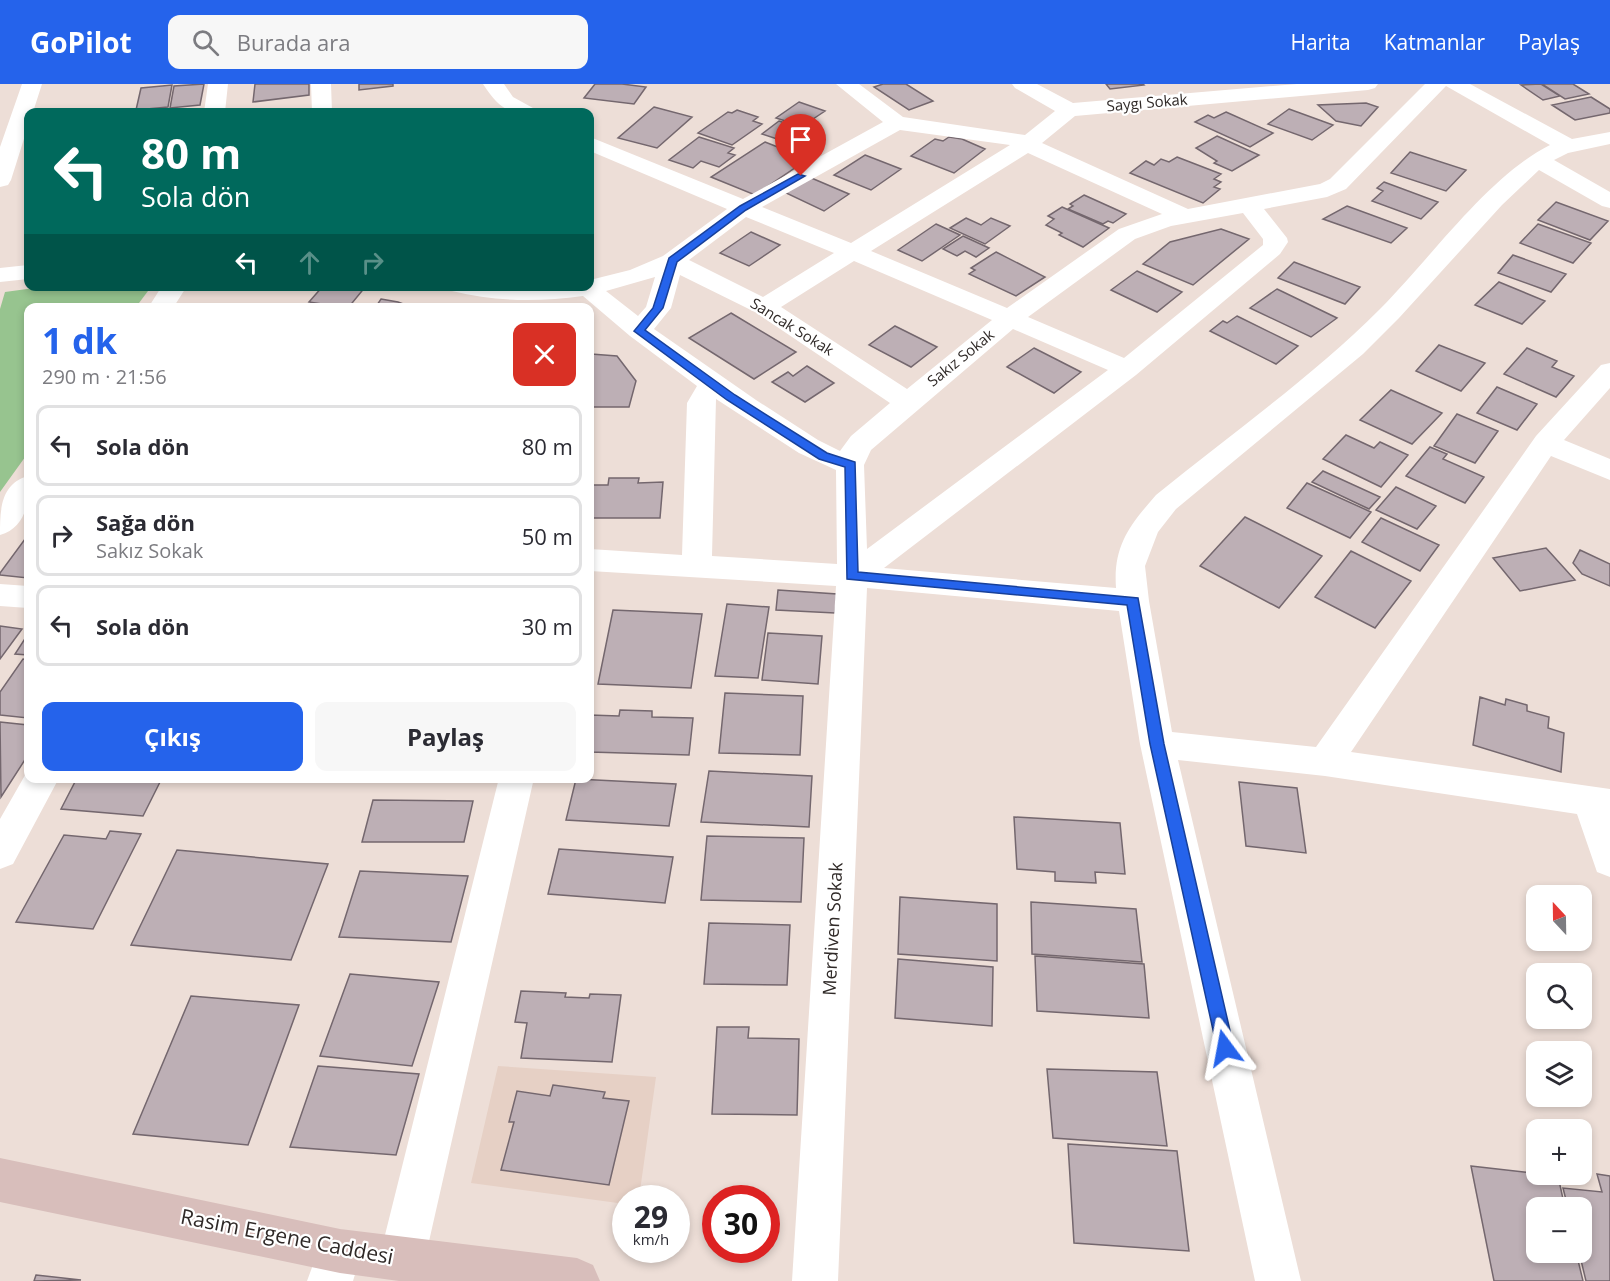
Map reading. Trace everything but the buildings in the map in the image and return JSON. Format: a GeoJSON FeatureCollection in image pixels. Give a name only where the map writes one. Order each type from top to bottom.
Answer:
{"type":"FeatureCollection","features":[{"type":"Feature","properties":{"kind":"main road","name":"Rasim Ergene Caddesi"},"geometry":{"type":"LineString","coordinates":[[0,1180],[335,1266],[402,1259],[577,1281]]}},
{"type":"Feature","properties":{"kind":"street"},"geometry":{"type":"LineString","coordinates":[[0,180],[32,84]]}},
{"type":"Feature","properties":{"kind":"street"},"geometry":{"type":"LineString","coordinates":[[215,108],[218,84]]}},
{"type":"Feature","properties":{"kind":"street"},"geometry":{"type":"LineString","coordinates":[[321,84],[322,108]]}},
{"type":"Feature","properties":{"kind":"street"},"geometry":{"type":"LineString","coordinates":[[493,84],[498,94],[519,108]]}},
{"type":"Feature","properties":{"kind":"street"},"geometry":{"type":"LineString","coordinates":[[846,84],[897,123],[1007,137],[1028,144],[1185,216]]}},
{"type":"Feature","properties":{"kind":"street"},"geometry":{"type":"LineString","coordinates":[[764,307],[852,250],[1028,144],[1069,110],[1022,84]]}},
{"type":"Feature","properties":{"kind":"street","name":"Saygı Sokak"},"geometry":{"type":"LineString","coordinates":[[1069,110],[1368,84]]}},
{"type":"Feature","properties":{"kind":"street","name":"Sakız Sokak"},"geometry":{"type":"LineString","coordinates":[[850,465],[854,452],[861,443],[908,402],[1011,317],[1127,234],[1155,223],[1314,194],[1338,184],[1437,84]]}},
{"type":"Feature","properties":{"kind":"street"},"geometry":{"type":"LineString","coordinates":[[1455,84],[1568,146]]}},
{"type":"Feature","properties":{"kind":"street"},"geometry":{"type":"LineString","coordinates":[[594,286],[639,275],[672,261],[743,208],[897,123]]}},
{"type":"Feature","properties":{"kind":"street"},"geometry":{"type":"LineString","coordinates":[[1278,1281],[1157,744],[1133,601],[1130,566],[1133,553],[1145,527],[1166,502],[1354,348],[1390,313],[1494,200],[1538,160],[1549,152],[1568,146],[1610,138]]}},
{"type":"Feature","properties":{"kind":"street"},"geometry":{"type":"LineString","coordinates":[[594,145],[743,208],[852,250],[1127,369]]}},
{"type":"Feature","properties":{"kind":"street"},"geometry":{"type":"LineString","coordinates":[[1538,160],[1610,201]]}},
{"type":"Feature","properties":{"kind":"street"},"geometry":{"type":"LineString","coordinates":[[852,576],[1127,369],[1272,249],[1276,242],[1272,234],[1249,205]]}},
{"type":"Feature","properties":{"kind":"street"},"geometry":{"type":"LineString","coordinates":[[639,331],[658,308],[672,261]]}},
{"type":"Feature","properties":{"kind":"street","name":"Sancak Sokak"},"geometry":{"type":"LineString","coordinates":[[672,261],[764,307],[908,402]]}},
{"type":"Feature","properties":{"kind":"street"},"geometry":{"type":"LineString","coordinates":[[0,275],[24,272]]}},
{"type":"Feature","properties":{"kind":"street"},"geometry":{"type":"LineString","coordinates":[[468,295],[556,291]]}},
{"type":"Feature","properties":{"kind":"street"},"geometry":{"type":"LineString","coordinates":[[592,291],[639,331],[712,386],[823,456],[850,465],[852,576]]}},
{"type":"Feature","properties":{"kind":"street"},"geometry":{"type":"LineString","coordinates":[[1325,762],[1546,443],[1610,371]]}},
{"type":"Feature","properties":{"kind":"street"},"geometry":{"type":"LineString","coordinates":[[697,566],[701,403],[704,395],[712,386]]}},
{"type":"Feature","properties":{"kind":"street"},"geometry":{"type":"LineString","coordinates":[[1546,443],[1610,470]]}},
{"type":"Feature","properties":{"kind":"street"},"geometry":{"type":"LineString","coordinates":[[0,525],[24,492]]}},
{"type":"Feature","properties":{"kind":"street"},"geometry":{"type":"LineString","coordinates":[[594,560],[852,576],[1133,601]]}},
{"type":"Feature","properties":{"kind":"street","name":"Merdiven Sokak"},"geometry":{"type":"LineString","coordinates":[[815,1281],[852,576]]}},
{"type":"Feature","properties":{"kind":"street"},"geometry":{"type":"LineString","coordinates":[[0,594],[24,597]]}},
{"type":"Feature","properties":{"kind":"street"},"geometry":{"type":"LineString","coordinates":[[1157,744],[1325,762],[1600,802],[1610,861]]}},
{"type":"Feature","properties":{"kind":"street"},"geometry":{"type":"LineString","coordinates":[[0,853],[39,783]]}},
{"type":"Feature","properties":{"kind":"street"},"geometry":{"type":"LineString","coordinates":[[402,1259],[516,783]]}},
{"type":"Feature","properties":{"kind":"shaded area"},"geometry":{"type":"Polygon","coordinates":[[[498,1066],[656,1077],[641,1185],[612,1185],[612,1202],[471,1183],[498,1066]]]}},
{"type":"Feature","properties":{"kind":"green space"},"geometry":{"type":"Polygon","coordinates":[[[24,289],[148,291],[139,303],[24,303],[24,459],[0,492],[0,309],[5,292],[24,289]]]}},
{"type":"Feature","properties":{"kind":"route"},"geometry":{"type":"LineString","coordinates":[[801,176],[743,208],[672,261],[658,308],[639,331],[712,386],[823,456],[850,465],[852,576],[1133,601],[1157,744],[1225,1048]]}}]}
